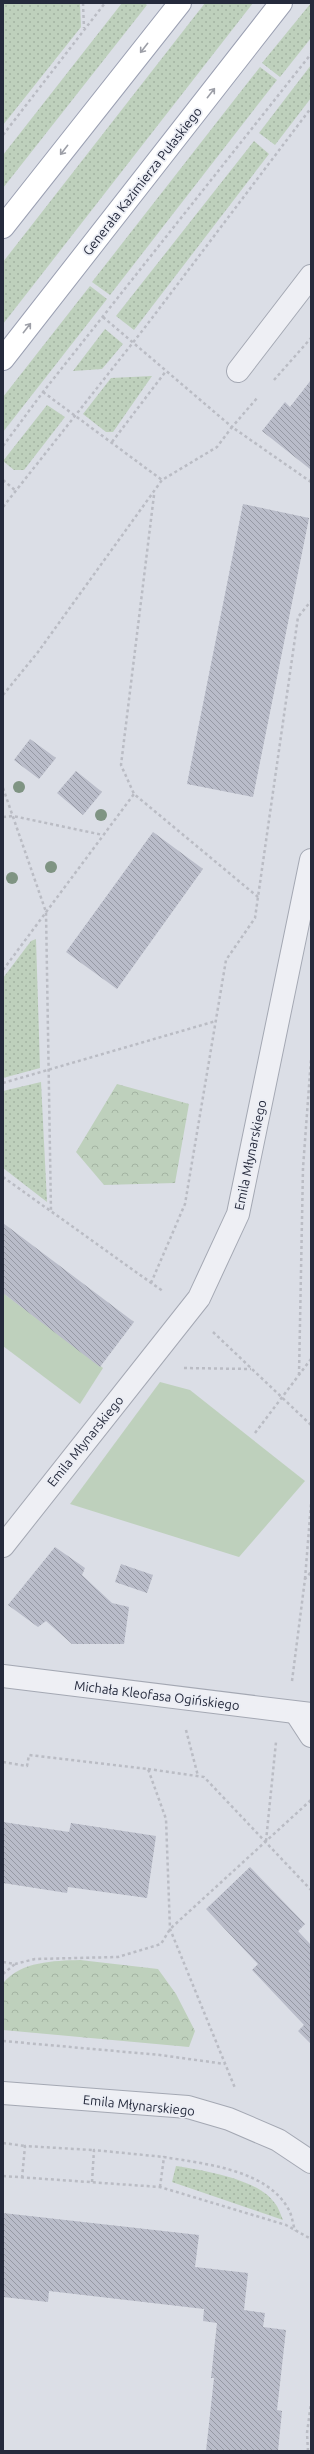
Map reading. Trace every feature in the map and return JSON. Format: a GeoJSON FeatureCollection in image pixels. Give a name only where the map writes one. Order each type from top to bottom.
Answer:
{"type":"FeatureCollection","features":[{"type":"Feature","properties":{"kind":"main road"},"geometry":{"type":"LineString","coordinates":[[3,228],[180,3]]}},
{"type":"Feature","properties":{"kind":"main road","name":"Generała Kazimierza Pułaskiego"},"geometry":{"type":"LineString","coordinates":[[3,358],[281,3]]}},
{"type":"Feature","properties":{"kind":"street"},"geometry":{"type":"LineString","coordinates":[[238,371],[311,276]]}},
{"type":"Feature","properties":{"kind":"street","name":"Emila Młynarskiego"},"geometry":{"type":"LineString","coordinates":[[3,1546],[199,1298],[238,1214],[311,860]]}},
{"type":"Feature","properties":{"kind":"street","name":"Michała Kleofasa Ogińskiego"},"geometry":{"type":"LineString","coordinates":[[3,1676],[304,1713]]}},
{"type":"Feature","properties":{"kind":"street"},"geometry":{"type":"LineString","coordinates":[[304,1713],[311,1736]]}},
{"type":"Feature","properties":{"kind":"street","name":"Emila Młynarskiego"},"geometry":{"type":"LineString","coordinates":[[3,2093],[188,2107],[228,2119],[278,2140],[311,2162]]}},
{"type":"Feature","properties":{"kind":"path"},"geometry":{"type":"LineString","coordinates":[[83,3],[84,30]]}},
{"type":"Feature","properties":{"kind":"path"},"geometry":{"type":"LineString","coordinates":[[3,135],[105,3]]}},
{"type":"Feature","properties":{"kind":"path"},"geometry":{"type":"LineString","coordinates":[[3,446],[43,392],[311,54]]}},
{"type":"Feature","properties":{"kind":"path"},"geometry":{"type":"LineString","coordinates":[[3,507],[133,342],[311,108]]}},
{"type":"Feature","properties":{"kind":"path"},"geometry":{"type":"LineString","coordinates":[[103,317],[232,427],[311,482]]}},
{"type":"Feature","properties":{"kind":"path"},"geometry":{"type":"LineString","coordinates":[[112,442],[166,371]]}},
{"type":"Feature","properties":{"kind":"path"},"geometry":{"type":"LineString","coordinates":[[43,392],[162,480]]}},
{"type":"Feature","properties":{"kind":"path"},"geometry":{"type":"LineString","coordinates":[[3,695],[38,652],[154,495],[162,480],[217,447],[232,427]]}},
{"type":"Feature","properties":{"kind":"path"},"geometry":{"type":"LineString","coordinates":[[3,480],[16,491]]}},
{"type":"Feature","properties":{"kind":"path"},"geometry":{"type":"LineString","coordinates":[[154,495],[121,765],[134,794],[259,897]]}},
{"type":"Feature","properties":{"kind":"path"},"geometry":{"type":"LineString","coordinates":[[151,1283],[185,1204],[226,960],[255,918],[298,617],[311,601]]}},
{"type":"Feature","properties":{"kind":"path"},"geometry":{"type":"LineString","coordinates":[[3,788],[46,912],[51,1212]]}},
{"type":"Feature","properties":{"kind":"path"},"geometry":{"type":"LineString","coordinates":[[3,970],[134,794]]}},
{"type":"Feature","properties":{"kind":"path"},"geometry":{"type":"LineString","coordinates":[[3,817],[13,816],[103,834]]}},
{"type":"Feature","properties":{"kind":"path"},"geometry":{"type":"LineString","coordinates":[[3,1083],[216,1021]]}},
{"type":"Feature","properties":{"kind":"path"},"geometry":{"type":"LineString","coordinates":[[299,1375],[303,1168],[311,1060]]}},
{"type":"Feature","properties":{"kind":"path"},"geometry":{"type":"LineString","coordinates":[[254,1433],[311,1359]]}},
{"type":"Feature","properties":{"kind":"path"},"geometry":{"type":"LineString","coordinates":[[144,1367],[251,1369]]}},
{"type":"Feature","properties":{"kind":"path"},"geometry":{"type":"LineString","coordinates":[[292,1685],[305,1579],[311,1504]]}},
{"type":"Feature","properties":{"kind":"path"},"geometry":{"type":"LineString","coordinates":[[305,1579],[311,1572]]}},
{"type":"Feature","properties":{"kind":"path"},"geometry":{"type":"LineString","coordinates":[[185,1726],[198,1776]]}},
{"type":"Feature","properties":{"kind":"path"},"geometry":{"type":"LineString","coordinates":[[266,1841],[276,1736]]}},
{"type":"Feature","properties":{"kind":"path"},"geometry":{"type":"LineString","coordinates":[[3,1762],[27,1766],[29,1755],[204,1777],[311,1890]]}},
{"type":"Feature","properties":{"kind":"path"},"geometry":{"type":"LineString","coordinates":[[148,1769],[166,1819],[170,1929],[236,2092],[228,2119]]}},
{"type":"Feature","properties":{"kind":"path"},"geometry":{"type":"LineString","coordinates":[[3,1962],[15,1964],[35,1959],[118,1957],[161,1944],[170,1929],[311,1800]]}},
{"type":"Feature","properties":{"kind":"path"},"geometry":{"type":"LineString","coordinates":[[3,1974],[15,1964]]}},
{"type":"Feature","properties":{"kind":"path"},"geometry":{"type":"LineString","coordinates":[[3,2041],[160,2055],[225,2064]]}},
{"type":"Feature","properties":{"kind":"path"},"geometry":{"type":"LineString","coordinates":[[3,2143],[25,2146],[92,2150]]}},
{"type":"Feature","properties":{"kind":"path"},"geometry":{"type":"LineString","coordinates":[[22,2178],[25,2146]]}},
{"type":"Feature","properties":{"kind":"path"},"geometry":{"type":"LineString","coordinates":[[92,2182],[94,2150],[164,2157],[231,2169],[275,2192],[289,2210],[295,2231]]}},
{"type":"Feature","properties":{"kind":"path"},"geometry":{"type":"LineString","coordinates":[[160,2187],[164,2157]]}},
{"type":"Feature","properties":{"kind":"path"},"geometry":{"type":"LineString","coordinates":[[3,2176],[160,2187],[286,2225],[311,2239]]}},
{"type":"Feature","properties":{"kind":"path"},"geometry":{"type":"LineString","coordinates":[[308,2451],[307,2433],[311,2403]]}},
{"type":"Feature","properties":{"kind":"green space"},"geometry":{"type":"Polygon","coordinates":[[[3,3],[80,3],[81,27],[3,125],[3,3]]]}},
{"type":"Feature","properties":{"kind":"green space"},"geometry":{"type":"Polygon","coordinates":[[[122,3],[144,3],[147,5],[3,188],[3,155],[122,3]]]}},
{"type":"Feature","properties":{"kind":"green space"},"geometry":{"type":"Polygon","coordinates":[[[205,3],[253,3],[3,324],[3,262],[205,3]]]}},
{"type":"Feature","properties":{"kind":"green space"},"geometry":{"type":"Polygon","coordinates":[[[311,3],[311,38],[280,77],[262,63],[311,3]]]}},
{"type":"Feature","properties":{"kind":"green space"},"geometry":{"type":"Polygon","coordinates":[[[311,65],[311,98],[275,145],[259,133],[311,65]]]}},
{"type":"Feature","properties":{"kind":"green space"},"geometry":{"type":"Polygon","coordinates":[[[260,67],[277,80],[110,295],[92,282],[260,67]]]}},
{"type":"Feature","properties":{"kind":"green space"},"geometry":{"type":"Polygon","coordinates":[[[254,141],[269,154],[134,330],[116,316],[254,141]]]}},
{"type":"Feature","properties":{"kind":"green space"},"geometry":{"type":"Polygon","coordinates":[[[90,286],[107,299],[3,432],[3,397],[90,286]]]}},
{"type":"Feature","properties":{"kind":"green space"},"geometry":{"type":"Polygon","coordinates":[[[105,329],[123,344],[102,369],[73,371],[105,329]]]}},
{"type":"Feature","properties":{"kind":"green space"},"geometry":{"type":"Polygon","coordinates":[[[152,376],[113,432],[106,432],[83,414],[111,378],[152,376]]]}},
{"type":"Feature","properties":{"kind":"green space"},"geometry":{"type":"Polygon","coordinates":[[[47,405],[65,417],[24,470],[14,470],[3,461],[47,405]]]}},
{"type":"Feature","properties":{"kind":"green space"},"geometry":{"type":"Polygon","coordinates":[[[36,939],[40,1068],[3,1078],[3,978],[31,941],[36,939]]]}},
{"type":"Feature","properties":{"kind":"green space"},"geometry":{"type":"Polygon","coordinates":[[[41,1082],[47,1202],[3,1168],[3,1091],[41,1082]]]}},
{"type":"Feature","properties":{"kind":"green space"},"geometry":{"type":"Polygon","coordinates":[[[117,1084],[189,1104],[175,1183],[104,1185],[76,1152],[117,1084]]]}},
{"type":"Feature","properties":{"kind":"green space"},"geometry":{"type":"Polygon","coordinates":[[[3,1293],[103,1368],[80,1404],[3,1346],[3,1293]]]}},
{"type":"Feature","properties":{"kind":"green space"},"geometry":{"type":"Polygon","coordinates":[[[160,1382],[190,1390],[305,1481],[239,1557],[70,1504],[160,1382]]]}},
{"type":"Feature","properties":{"kind":"green space"},"geometry":{"type":"Polygon","coordinates":[[[80,1960],[158,1969],[176,1994],[195,2031],[189,2047],[3,2030],[3,1983],[19,1970],[29,1966],[49,1962],[80,1960]]]}},
{"type":"Feature","properties":{"kind":"green space"},"geometry":{"type":"Polygon","coordinates":[[[176,2166],[213,2173],[242,2181],[255,2187],[265,2193],[275,2203],[283,2220],[172,2182],[176,2166]]]}},
{"type":"Feature","properties":{"kind":"building"},"geometry":{"type":"Polygon","coordinates":[[[311,380],[310,469],[262,431],[285,402],[290,407],[311,380]]]}},
{"type":"Feature","properties":{"kind":"building"},"geometry":{"type":"Polygon","coordinates":[[[243,504],[309,518],[253,797],[187,784],[243,504]]]}},
{"type":"Feature","properties":{"kind":"building"},"geometry":{"type":"Polygon","coordinates":[[[30,739],[56,758],[39,779],[14,760],[30,739]]]}},
{"type":"Feature","properties":{"kind":"building"},"geometry":{"type":"Polygon","coordinates":[[[76,771],[102,792],[83,815],[57,793],[76,771]]]}},
{"type":"Feature","properties":{"kind":"building"},"geometry":{"type":"Polygon","coordinates":[[[153,832],[203,869],[117,989],[66,952],[153,832]]]}},
{"type":"Feature","properties":{"kind":"building"},"geometry":{"type":"Polygon","coordinates":[[[3,1223],[134,1322],[100,1367],[3,1293],[3,1223]]]}},
{"type":"Feature","properties":{"kind":"building"},"geometry":{"type":"Polygon","coordinates":[[[55,1547],[85,1568],[82,1575],[112,1603],[129,1607],[124,1644],[72,1644],[46,1621],[38,1627],[8,1605],[55,1547]]]}},
{"type":"Feature","properties":{"kind":"building"},"geometry":{"type":"Polygon","coordinates":[[[121,1564],[153,1575],[147,1593],[115,1582],[121,1564]]]}},
{"type":"Feature","properties":{"kind":"building"},"geometry":{"type":"Polygon","coordinates":[[[3,1822],[69,1832],[71,1823],[156,1836],[147,1898],[68,1887],[67,1893],[3,1883],[3,1822]]]}},
{"type":"Feature","properties":{"kind":"building"},"geometry":{"type":"Polygon","coordinates":[[[250,1867],[305,1924],[298,1931],[311,1945],[311,2044],[298,2031],[304,2025],[252,1970],[258,1964],[206,1909],[250,1867]]]}},
{"type":"Feature","properties":{"kind":"building"},"geometry":{"type":"Polygon","coordinates":[[[3,2213],[199,2235],[195,2267],[248,2273],[244,2310],[265,2313],[263,2327],[286,2330],[277,2410],[282,2411],[278,2451],[206,2451],[214,2378],[211,2378],[217,2323],[203,2321],[204,2309],[49,2291],[48,2302],[3,2297],[3,2213]]]}}]}
